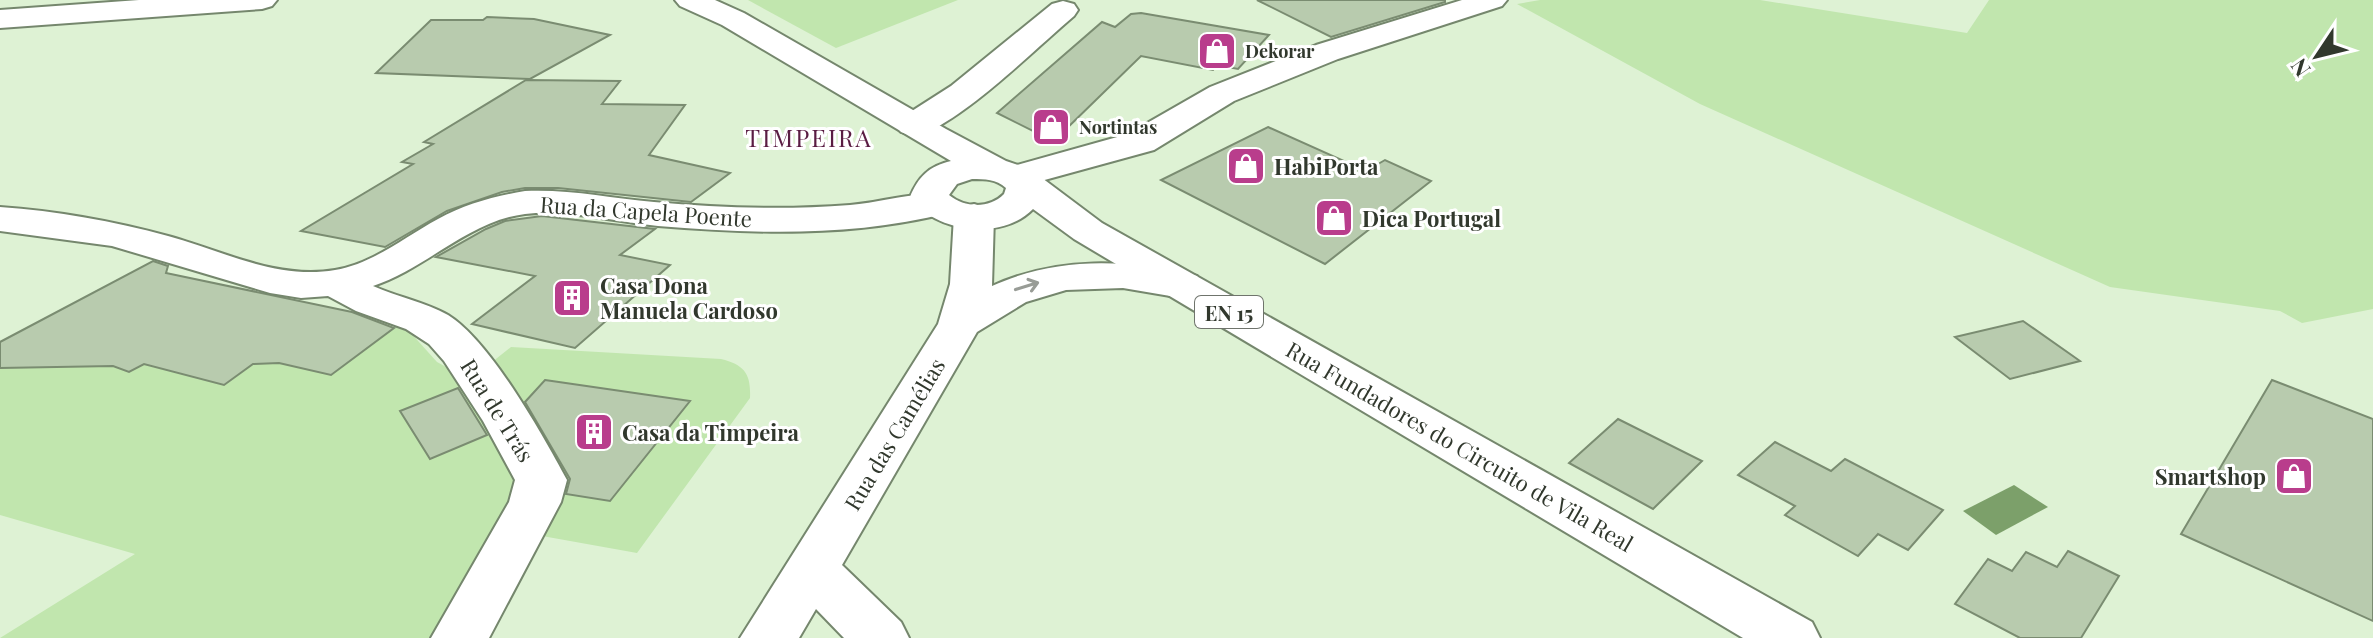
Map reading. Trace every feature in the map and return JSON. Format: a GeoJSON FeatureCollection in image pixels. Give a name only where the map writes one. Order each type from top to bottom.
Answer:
{"type":"FeatureCollection","features":[{"type":"Feature","properties":{"kind":"street"},"geometry":{"type":"LineString","coordinates":[[0,19],[262,0]]}},
{"type":"Feature","properties":{"kind":"street"},"geometry":{"type":"LineString","coordinates":[[690,0],[744,26],[923,131],[985,191]]}},
{"type":"Feature","properties":{"kind":"street","name":"Rua da Capela Poente"},"geometry":{"type":"LineString","coordinates":[[0,219],[99,231],[286,284],[337,283],[394,264],[478,215],[531,201],[658,214],[806,221],[884,215],[985,191],[1141,142],[1222,94],[1327,52],[1492,0]]}},
{"type":"Feature","properties":{"kind":"street"},"geometry":{"type":"LineString","coordinates":[[923,131],[963,93],[1063,10]]}},
{"type":"Feature","properties":{"kind":"street","name":"Rua Fundadores do Circuito de Vila Real"},"geometry":{"type":"LineString","coordinates":[[985,191],[1088,231],[1791,638]]}},
{"type":"Feature","properties":{"kind":"street","name":"Rua das Camélias"},"geometry":{"type":"LineString","coordinates":[[769,638],[960,324],[970,301],[985,191]]}},
{"type":"Feature","properties":{"kind":"street"},"geometry":{"type":"LineString","coordinates":[[960,324],[983,305],[1012,290],[1080,274],[1150,277],[1182,285]]}},
{"type":"Feature","properties":{"kind":"street","name":"Rua de Trás"},"geometry":{"type":"LineString","coordinates":[[337,283],[353,293],[431,324],[448,336],[475,373],[541,480],[535,502],[460,638]]}},
{"type":"Feature","properties":{"kind":"street"},"geometry":{"type":"LineString","coordinates":[[813,570],[880,638]]}},
{"type":"Feature","properties":{"kind":"shaded area"},"geometry":{"type":"Polygon","coordinates":[[[748,0],[958,0],[836,48],[748,0]]]}},
{"type":"Feature","properties":{"kind":"shaded area"},"geometry":{"type":"Polygon","coordinates":[[[1540,0],[1760,0],[1967,33],[1989,0],[2373,0],[2373,309],[2302,323],[2280,311],[2110,287],[1700,104],[1517,4],[1540,0]]]}},
{"type":"Feature","properties":{"kind":"shaded area"},"geometry":{"type":"Polygon","coordinates":[[[401,322],[437,362],[472,381],[537,484],[449,638],[0,638],[135,554],[0,515],[0,359],[36,367],[113,366],[272,350],[278,363],[331,375],[401,322]]]}},
{"type":"Feature","properties":{"kind":"shaded area"},"geometry":{"type":"Polygon","coordinates":[[[511,347],[721,359],[736,364],[745,372],[750,398],[637,553],[531,534],[542,491],[572,456],[532,449],[482,370],[511,347]]]}},
{"type":"Feature","properties":{"kind":"shaded area"},"geometry":{"type":"Polygon","coordinates":[[[2014,485],[2048,507],[1996,535],[1963,511],[2014,485]]]}},
{"type":"Feature","properties":{"kind":"building"},"geometry":{"type":"Polygon","coordinates":[[[1257,0],[1445,0],[1445,2],[1331,37],[1257,0]]]}},
{"type":"Feature","properties":{"kind":"building"},"geometry":{"type":"Polygon","coordinates":[[[1141,13],[1269,35],[1238,69],[1217,65],[1213,70],[1141,56],[1062,133],[1043,136],[997,113],[1102,22],[1115,27],[1131,14],[1141,13]]]}},
{"type":"Feature","properties":{"kind":"building"},"geometry":{"type":"Polygon","coordinates":[[[487,17],[534,19],[610,35],[530,79],[376,73],[431,20],[483,20],[487,17]]]}},
{"type":"Feature","properties":{"kind":"building"},"geometry":{"type":"Polygon","coordinates":[[[526,80],[620,81],[602,104],[685,105],[649,155],[730,173],[691,202],[558,188],[502,192],[447,211],[385,247],[301,231],[413,164],[402,162],[433,144],[424,142],[526,80]]]}},
{"type":"Feature","properties":{"kind":"building"},"geometry":{"type":"Polygon","coordinates":[[[1268,127],[1366,171],[1385,160],[1431,181],[1325,264],[1161,180],[1268,127]]]}},
{"type":"Feature","properties":{"kind":"building"},"geometry":{"type":"Polygon","coordinates":[[[542,216],[655,229],[620,255],[670,265],[575,348],[472,324],[535,276],[436,257],[505,221],[542,216]]]}},
{"type":"Feature","properties":{"kind":"building"},"geometry":{"type":"Polygon","coordinates":[[[153,261],[168,266],[166,273],[352,312],[394,328],[331,375],[279,363],[253,364],[224,385],[144,364],[129,372],[113,366],[0,368],[0,342],[153,261]]]}},
{"type":"Feature","properties":{"kind":"building"},"geometry":{"type":"Polygon","coordinates":[[[2023,321],[2080,361],[2010,379],[1955,337],[2023,321]]]}},
{"type":"Feature","properties":{"kind":"building","name":"Casa da Timpeira"},"geometry":{"type":"Polygon","coordinates":[[[545,380],[690,401],[610,501],[566,494],[570,479],[525,402],[545,380]]]}},
{"type":"Feature","properties":{"kind":"building","name":"Smartshop"},"geometry":{"type":"Polygon","coordinates":[[[2272,380],[2373,419],[2373,621],[2181,534],[2272,380]]]}},
{"type":"Feature","properties":{"kind":"building"},"geometry":{"type":"Polygon","coordinates":[[[458,388],[487,435],[430,459],[400,411],[458,388]]]}},
{"type":"Feature","properties":{"kind":"building"},"geometry":{"type":"Polygon","coordinates":[[[1618,419],[1702,461],[1653,509],[1569,463],[1618,419]]]}},
{"type":"Feature","properties":{"kind":"building"},"geometry":{"type":"Polygon","coordinates":[[[1775,442],[1831,471],[1845,459],[1943,510],[1908,550],[1878,534],[1858,556],[1785,515],[1795,506],[1738,475],[1775,442]]]}},
{"type":"Feature","properties":{"kind":"building"},"geometry":{"type":"Polygon","coordinates":[[[2068,551],[2119,576],[2081,638],[2020,638],[1955,604],[1988,559],[2012,571],[2026,552],[2057,567],[2068,551]]]}},
{"type":"Feature","properties":{"kind":"place","name":"Dekorar"},"geometry":{"type":"Point","coordinates":[1217,51]}},
{"type":"Feature","properties":{"kind":"place","name":"Nortintas"},"geometry":{"type":"Point","coordinates":[1051,127]}},
{"type":"Feature","properties":{"kind":"place","name":"HabiPorta"},"geometry":{"type":"Point","coordinates":[1246,166]}},
{"type":"Feature","properties":{"kind":"place","name":"Dica Portugal"},"geometry":{"type":"Point","coordinates":[1334,218]}},
{"type":"Feature","properties":{"kind":"place","name":"Casa Dona Manuela Cardoso"},"geometry":{"type":"Point","coordinates":[572,298]}},
{"type":"Feature","properties":{"kind":"place","name":"Casa da Timpeira"},"geometry":{"type":"Point","coordinates":[594,432]}},
{"type":"Feature","properties":{"kind":"place","name":"Smartshop"},"geometry":{"type":"Point","coordinates":[2294,476]}},
{"type":"Feature","properties":{"kind":"district","name":"TIMPEIRA"},"geometry":{"type":"Point","coordinates":[809,137]}}]}
